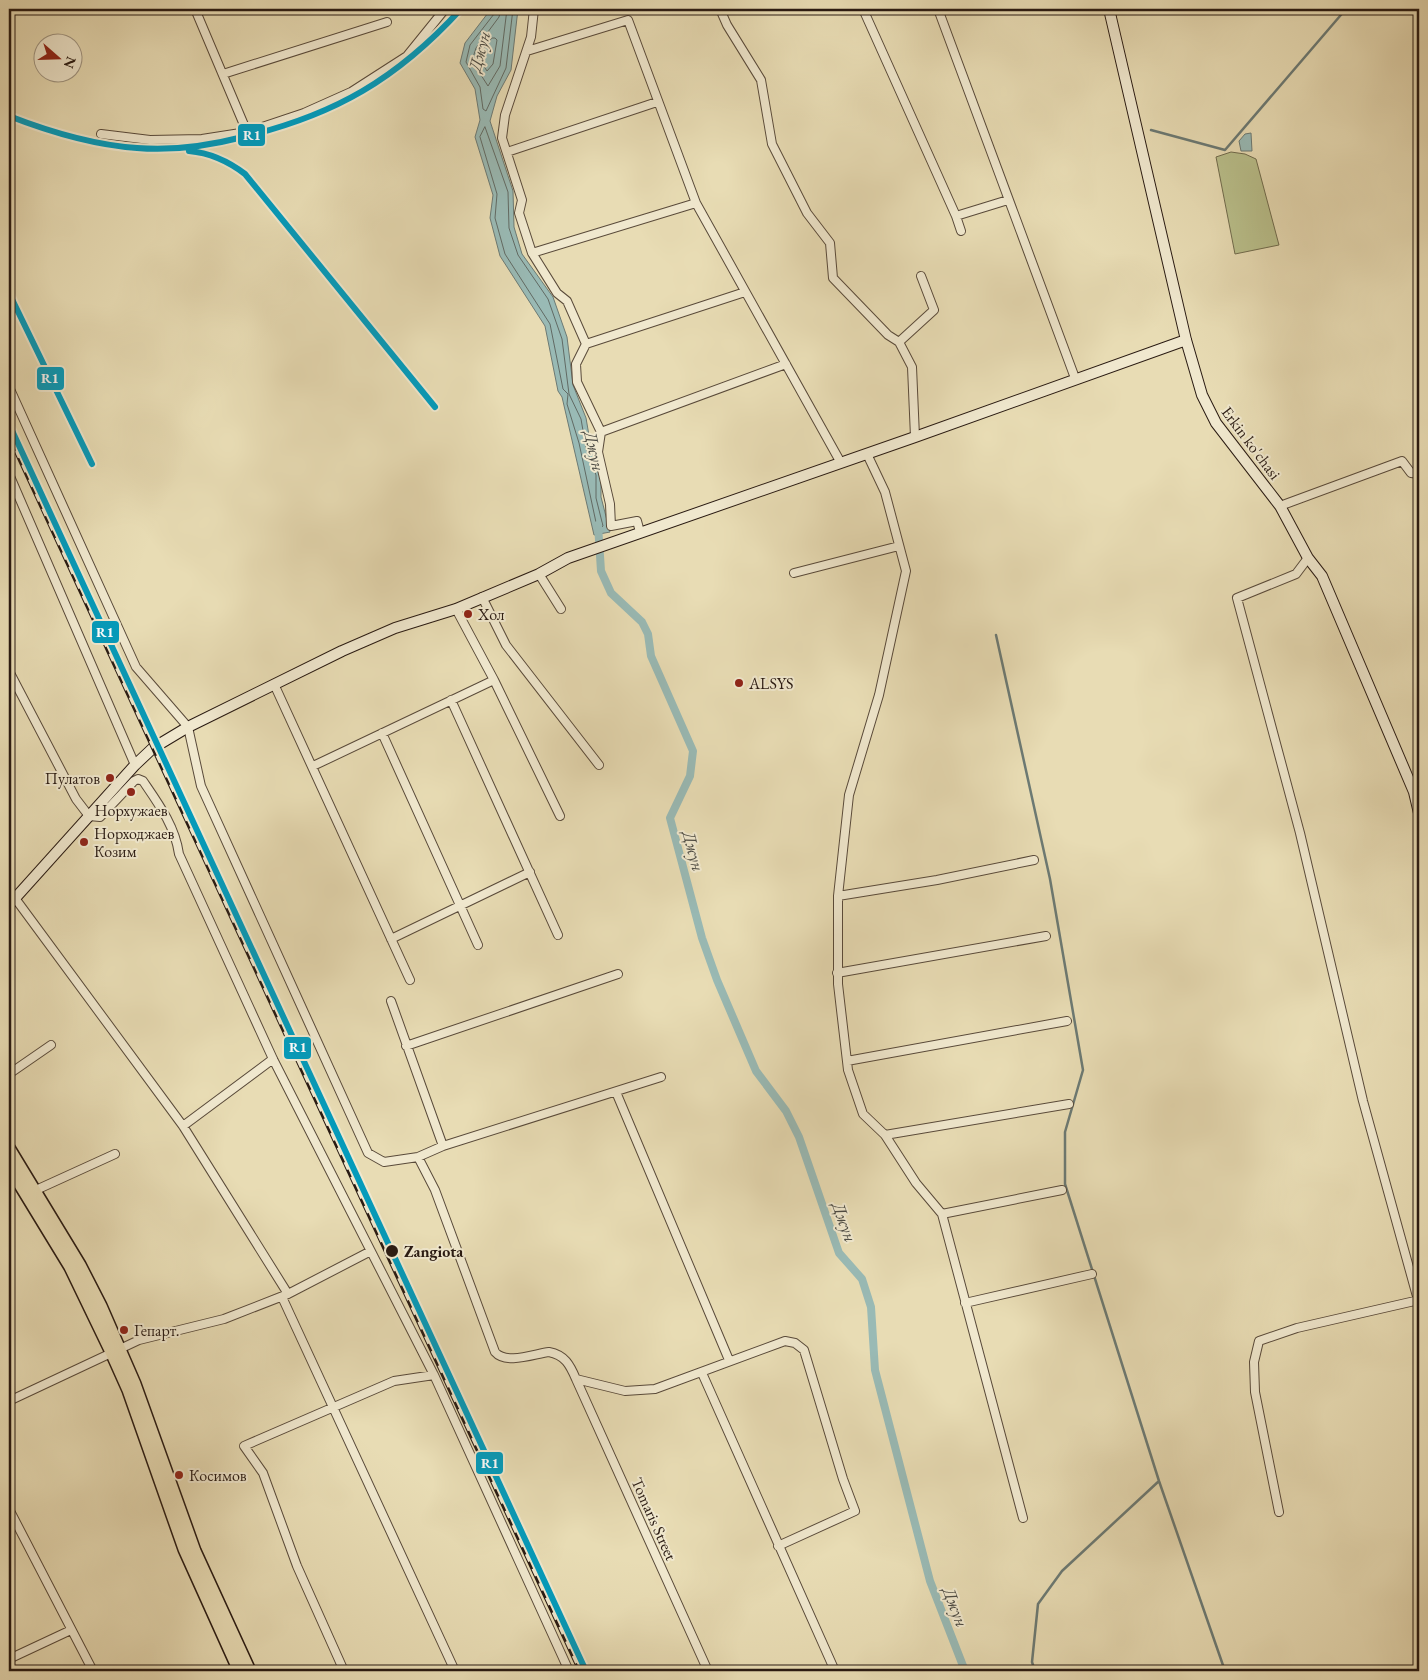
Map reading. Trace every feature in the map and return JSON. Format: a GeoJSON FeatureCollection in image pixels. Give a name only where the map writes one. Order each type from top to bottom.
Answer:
{"type":"FeatureCollection","features":[{"type":"Feature","properties":{"kind":"main road","name":"Erkin ko'chasi"},"geometry":{"type":"LineString","coordinates":[[1109,9],[1186,340],[1208,410],[1280,506],[1308,558],[1322,576],[1414,792],[1419,813]]}},
{"type":"Feature","properties":{"kind":"main road"},"geometry":{"type":"LineString","coordinates":[[11,898],[153,748],[188,727],[274,684],[395,628],[456,609],[539,574],[568,558],[916,437],[1075,378],[1186,340]]}},
{"type":"Feature","properties":{"kind":"main road"},"geometry":{"type":"LineString","coordinates":[[9,1148],[36,1190],[88,1280],[116,1350],[128,1390],[184,1549],[238,1671]]}},
{"type":"Feature","properties":{"kind":"main road"},"geometry":{"type":"LineString","coordinates":[[9,1169],[70,1267],[136,1384],[195,1551],[250,1671]]}},
{"type":"Feature","properties":{"kind":"street"},"geometry":{"type":"LineString","coordinates":[[195,9],[247,132]]}},
{"type":"Feature","properties":{"kind":"street"},"geometry":{"type":"LineString","coordinates":[[101,134],[150,140],[202,139],[247,132],[304,113],[352,92],[407,56],[446,9]]}},
{"type":"Feature","properties":{"kind":"street"},"geometry":{"type":"LineString","coordinates":[[534,9],[532,36],[505,115],[502,138],[522,200],[519,214],[532,253],[557,294],[567,300],[586,344]]}},
{"type":"Feature","properties":{"kind":"street"},"geometry":{"type":"LineString","coordinates":[[720,9],[760,80],[772,144],[807,213],[830,243],[833,278],[888,335],[899,342],[912,367],[916,437]]}},
{"type":"Feature","properties":{"kind":"street"},"geometry":{"type":"LineString","coordinates":[[863,9],[956,216],[961,232]]}},
{"type":"Feature","properties":{"kind":"street"},"geometry":{"type":"LineString","coordinates":[[938,9],[1075,378]]}},
{"type":"Feature","properties":{"kind":"street"},"geometry":{"type":"LineString","coordinates":[[527,51],[628,20],[696,203],[841,463]]}},
{"type":"Feature","properties":{"kind":"street"},"geometry":{"type":"LineString","coordinates":[[223,74],[387,22]]}},
{"type":"Feature","properties":{"kind":"street"},"geometry":{"type":"LineString","coordinates":[[507,152],[657,102]]}},
{"type":"Feature","properties":{"kind":"street"},"geometry":{"type":"LineString","coordinates":[[956,216],[1008,200]]}},
{"type":"Feature","properties":{"kind":"street"},"geometry":{"type":"LineString","coordinates":[[532,253],[696,203]]}},
{"type":"Feature","properties":{"kind":"street"},"geometry":{"type":"LineString","coordinates":[[899,342],[934,310],[921,276]]}},
{"type":"Feature","properties":{"kind":"street"},"geometry":{"type":"LineString","coordinates":[[640,532],[637,522],[611,526],[610,504],[598,452],[601,432],[577,382],[576,364],[586,344],[745,292]]}},
{"type":"Feature","properties":{"kind":"street"},"geometry":{"type":"LineString","coordinates":[[601,432],[786,364]]}},
{"type":"Feature","properties":{"kind":"street"},"geometry":{"type":"LineString","coordinates":[[9,387],[136,667],[188,727],[201,786],[368,1153],[384,1162],[418,1157],[443,1146],[661,1077]]}},
{"type":"Feature","properties":{"kind":"street"},"geometry":{"type":"LineString","coordinates":[[867,454],[885,492],[906,571],[879,695],[849,795],[838,896],[837,973],[847,1061],[863,1114],[885,1135],[916,1183],[942,1214],[1023,1518]]}},
{"type":"Feature","properties":{"kind":"street"},"geometry":{"type":"LineString","coordinates":[[1280,506],[1402,461],[1411,473],[1419,474]]}},
{"type":"Feature","properties":{"kind":"street"},"geometry":{"type":"LineString","coordinates":[[9,474],[135,765]]}},
{"type":"Feature","properties":{"kind":"street"},"geometry":{"type":"LineString","coordinates":[[794,573],[899,546]]}},
{"type":"Feature","properties":{"kind":"street"},"geometry":{"type":"LineString","coordinates":[[1279,1512],[1255,1392],[1254,1362],[1259,1341],[1297,1328],[1419,1300],[1363,1101],[1300,833],[1237,598],[1296,574],[1308,558]]}},
{"type":"Feature","properties":{"kind":"street"},"geometry":{"type":"LineString","coordinates":[[539,574],[561,609]]}},
{"type":"Feature","properties":{"kind":"street"},"geometry":{"type":"LineString","coordinates":[[482,597],[506,645],[599,765]]}},
{"type":"Feature","properties":{"kind":"street"},"geometry":{"type":"LineString","coordinates":[[456,609],[494,680],[560,816]]}},
{"type":"Feature","properties":{"kind":"street"},"geometry":{"type":"LineString","coordinates":[[9,671],[76,799],[88,816],[100,817],[138,779],[142,781],[169,822],[178,842],[179,854],[273,1059],[434,1375],[569,1671]]}},
{"type":"Feature","properties":{"kind":"street"},"geometry":{"type":"LineString","coordinates":[[313,766],[494,680]]}},
{"type":"Feature","properties":{"kind":"street"},"geometry":{"type":"LineString","coordinates":[[274,684],[410,980]]}},
{"type":"Feature","properties":{"kind":"street"},"geometry":{"type":"LineString","coordinates":[[451,700],[558,935]]}},
{"type":"Feature","properties":{"kind":"street"},"geometry":{"type":"LineString","coordinates":[[382,733],[478,944]]}},
{"type":"Feature","properties":{"kind":"street"},"geometry":{"type":"LineString","coordinates":[[838,896],[936,880],[1034,860]]}},
{"type":"Feature","properties":{"kind":"street"},"geometry":{"type":"LineString","coordinates":[[391,939],[530,872]]}},
{"type":"Feature","properties":{"kind":"street"},"geometry":{"type":"LineString","coordinates":[[11,898],[183,1126],[285,1296],[333,1408],[455,1671]]}},
{"type":"Feature","properties":{"kind":"street"},"geometry":{"type":"LineString","coordinates":[[837,973],[1046,936]]}},
{"type":"Feature","properties":{"kind":"street"},"geometry":{"type":"LineString","coordinates":[[406,1046],[618,974]]}},
{"type":"Feature","properties":{"kind":"street"},"geometry":{"type":"LineString","coordinates":[[391,1001],[443,1146]]}},
{"type":"Feature","properties":{"kind":"street"},"geometry":{"type":"LineString","coordinates":[[847,1061],[1067,1021]]}},
{"type":"Feature","properties":{"kind":"street"},"geometry":{"type":"LineString","coordinates":[[9,1074],[51,1045]]}},
{"type":"Feature","properties":{"kind":"street"},"geometry":{"type":"LineString","coordinates":[[183,1126],[273,1059]]}},
{"type":"Feature","properties":{"kind":"street"},"geometry":{"type":"LineString","coordinates":[[616,1092],[729,1360]]}},
{"type":"Feature","properties":{"kind":"street"},"geometry":{"type":"LineString","coordinates":[[885,1135],[1069,1104]]}},
{"type":"Feature","properties":{"kind":"street"},"geometry":{"type":"LineString","coordinates":[[36,1190],[115,1154]]}},
{"type":"Feature","properties":{"kind":"street","name":"Tomaris Street"},"geometry":{"type":"LineString","coordinates":[[418,1157],[434,1190],[495,1352],[502,1357],[510,1358],[549,1352],[554,1353],[570,1364],[708,1671]]}},
{"type":"Feature","properties":{"kind":"street"},"geometry":{"type":"LineString","coordinates":[[942,1214],[1062,1190]]}},
{"type":"Feature","properties":{"kind":"street"},"geometry":{"type":"LineString","coordinates":[[9,1401],[140,1340],[224,1319],[285,1296],[370,1252]]}},
{"type":"Feature","properties":{"kind":"street"},"geometry":{"type":"LineString","coordinates":[[965,1303],[1092,1274]]}},
{"type":"Feature","properties":{"kind":"street"},"geometry":{"type":"LineString","coordinates":[[576,1378],[606,1387],[635,1390],[655,1389],[702,1373],[729,1360],[785,1341],[795,1343],[804,1350],[842,1479],[855,1511],[778,1546]]}},
{"type":"Feature","properties":{"kind":"street"},"geometry":{"type":"LineString","coordinates":[[702,1373],[835,1671]]}},
{"type":"Feature","properties":{"kind":"street"},"geometry":{"type":"LineString","coordinates":[[344,1671],[297,1566],[263,1473],[244,1446],[394,1381],[434,1375]]}},
{"type":"Feature","properties":{"kind":"street"},"geometry":{"type":"LineString","coordinates":[[9,1509],[93,1671]]}},
{"type":"Feature","properties":{"kind":"street"},"geometry":{"type":"LineString","coordinates":[[9,1659],[71,1630]]}},
{"type":"Feature","properties":{"kind":"green space"},"geometry":{"type":"Polygon","coordinates":[[[1231,152],[1245,154],[1256,159],[1279,245],[1235,254],[1216,157],[1231,152]]]}},
{"type":"Feature","properties":{"kind":"water"},"geometry":{"type":"Polygon","coordinates":[[[491,9],[518,9],[511,70],[497,96],[490,121],[513,191],[514,227],[522,254],[553,297],[567,337],[573,385],[586,418],[591,447],[601,475],[601,497],[610,532],[594,535],[562,397],[558,391],[545,326],[500,256],[490,218],[493,195],[475,137],[480,120],[475,89],[460,63],[465,43],[491,9]]]}},
{"type":"Feature","properties":{"kind":"water"},"geometry":{"type":"Polygon","coordinates":[[[1251,133],[1252,151],[1241,151],[1239,141],[1245,134],[1251,133]]]}},
{"type":"Feature","properties":{"kind":"waterway"},"geometry":{"type":"LineString","coordinates":[[1151,130],[1225,150],[1346,9]]}},
{"type":"Feature","properties":{"kind":"waterway","name":"Джун"},"geometry":{"type":"LineString","coordinates":[[598,525],[601,571],[611,593],[642,622],[648,634],[651,656],[693,751],[690,776],[670,818],[702,938],[717,980],[756,1071],[786,1111],[799,1137],[839,1253],[862,1279],[871,1307],[875,1370],[930,1581],[965,1671]]}},
{"type":"Feature","properties":{"kind":"waterway"},"geometry":{"type":"LineString","coordinates":[[996,635],[1050,879],[1083,1070],[1065,1132],[1065,1184],[1159,1481],[1225,1671]]}},
{"type":"Feature","properties":{"kind":"waterway"},"geometry":{"type":"LineString","coordinates":[[1035,1671],[1032,1662],[1038,1604],[1062,1571],[1159,1481]]}},
{"type":"Feature","properties":{"kind":"railway"},"geometry":{"type":"LineString","coordinates":[[9,116],[72,137],[121,146],[150,149],[177,148],[230,140],[307,118],[362,91],[413,55],[461,9]]}},
{"type":"Feature","properties":{"kind":"railway"},"geometry":{"type":"LineString","coordinates":[[189,151],[219,158],[245,174],[435,407]]}},
{"type":"Feature","properties":{"kind":"railway"},"geometry":{"type":"LineString","coordinates":[[9,293],[92,464]]}},
{"type":"Feature","properties":{"kind":"railway"},"geometry":{"type":"LineString","coordinates":[[9,436],[580,1671]]}},
{"type":"Feature","properties":{"kind":"transit line","name":"R1"},"geometry":{"type":"LineString","coordinates":[[9,116],[72,137],[121,146],[150,149],[177,148],[230,140],[307,118],[362,91],[413,55],[461,9]]}},
{"type":"Feature","properties":{"kind":"transit line","name":"R1"},"geometry":{"type":"LineString","coordinates":[[189,151],[219,158],[245,174],[435,407]]}},
{"type":"Feature","properties":{"kind":"transit line","name":"R1"},"geometry":{"type":"LineString","coordinates":[[9,293],[92,464]]}},
{"type":"Feature","properties":{"kind":"transit line","name":"R1"},"geometry":{"type":"LineString","coordinates":[[9,424],[586,1671]]}},
{"type":"Feature","properties":{"kind":"place","name":"Хол"},"geometry":{"type":"Point","coordinates":[468,614]}},
{"type":"Feature","properties":{"kind":"place","name":"ALSYS"},"geometry":{"type":"Point","coordinates":[739,683]}},
{"type":"Feature","properties":{"kind":"place","name":"Пулатов"},"geometry":{"type":"Point","coordinates":[110,778]}},
{"type":"Feature","properties":{"kind":"place","name":"Норхужаев"},"geometry":{"type":"Point","coordinates":[131,792]}},
{"type":"Feature","properties":{"kind":"place","name":"Норходжаев Козим"},"geometry":{"type":"Point","coordinates":[84,842]}},
{"type":"Feature","properties":{"kind":"place","name":"Zangiota"},"geometry":{"type":"Point","coordinates":[392,1251]}},
{"type":"Feature","properties":{"kind":"place","name":"Гепарт."},"geometry":{"type":"Point","coordinates":[124,1330]}},
{"type":"Feature","properties":{"kind":"place","name":"Косимов"},"geometry":{"type":"Point","coordinates":[179,1475]}}]}
